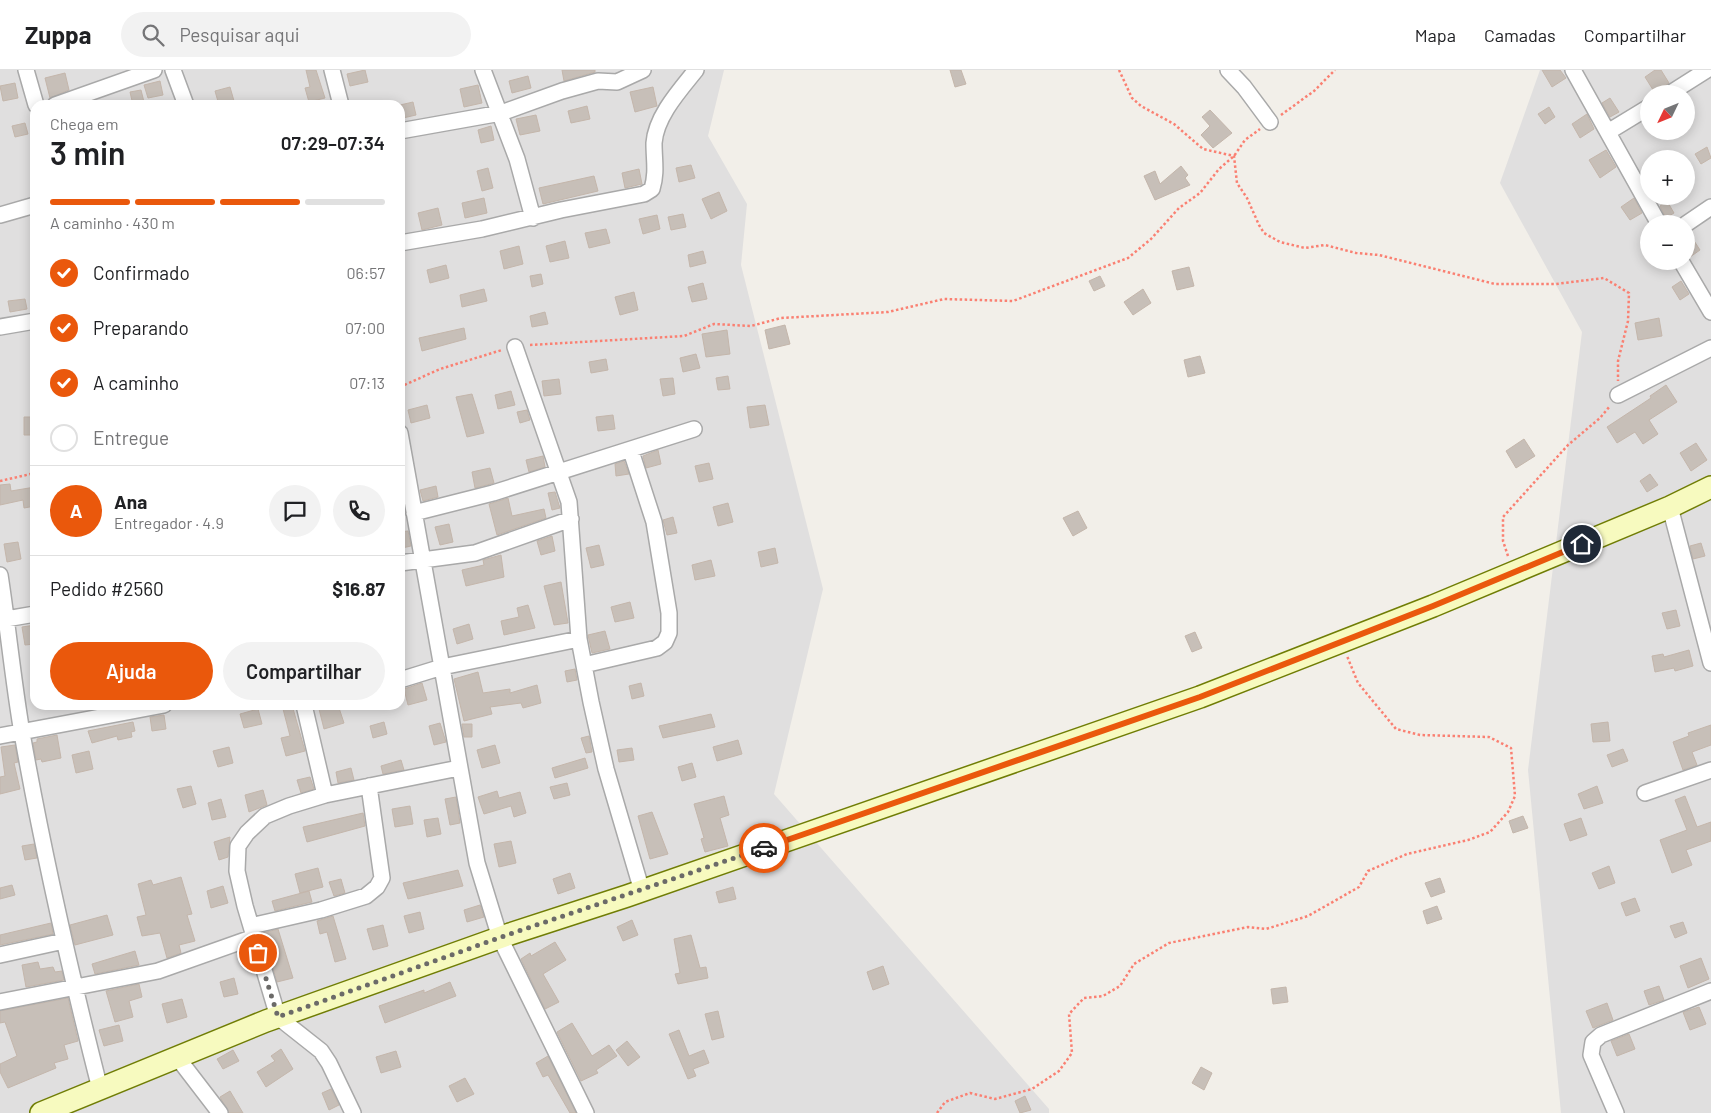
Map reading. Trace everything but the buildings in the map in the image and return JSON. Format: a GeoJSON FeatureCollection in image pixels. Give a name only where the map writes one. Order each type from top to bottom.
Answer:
{"type":"FeatureCollection","features":[{"type":"Feature","properties":{"kind":"main road"},"geometry":{"type":"LineString","coordinates":[[40,1113],[74,1107],[100,1089],[278,1017],[500,938],[642,891],[1200,697],[1341,642],[1670,507],[1711,487]]}},
{"type":"Feature","properties":{"kind":"street"},"geometry":{"type":"LineString","coordinates":[[26,70],[35,100]]}},
{"type":"Feature","properties":{"kind":"street"},"geometry":{"type":"LineString","coordinates":[[69,100],[154,70]]}},
{"type":"Feature","properties":{"kind":"street"},"geometry":{"type":"LineString","coordinates":[[173,70],[184,100]]}},
{"type":"Feature","properties":{"kind":"street"},"geometry":{"type":"LineString","coordinates":[[332,70],[340,100]]}},
{"type":"Feature","properties":{"kind":"street"},"geometry":{"type":"LineString","coordinates":[[483,70],[501,114],[522,176],[533,218]]}},
{"type":"Feature","properties":{"kind":"street"},"geometry":{"type":"LineString","coordinates":[[405,130],[501,114],[597,76],[617,82],[643,70]]}},
{"type":"Feature","properties":{"kind":"street"},"geometry":{"type":"LineString","coordinates":[[405,242],[533,218],[561,210],[644,194],[652,189],[656,175],[654,142],[661,120],[696,70]]}},
{"type":"Feature","properties":{"kind":"street"},"geometry":{"type":"LineString","coordinates":[[1228,70],[1244,87],[1270,122]]}},
{"type":"Feature","properties":{"kind":"street"},"geometry":{"type":"LineString","coordinates":[[1573,70],[1654,215]]}},
{"type":"Feature","properties":{"kind":"street"},"geometry":{"type":"LineString","coordinates":[[1683,85],[1707,70]]}},
{"type":"Feature","properties":{"kind":"street"},"geometry":{"type":"LineString","coordinates":[[1608,132],[1640,112]]}},
{"type":"Feature","properties":{"kind":"street"},"geometry":{"type":"LineString","coordinates":[[0,215],[30,206]]}},
{"type":"Feature","properties":{"kind":"street"},"geometry":{"type":"LineString","coordinates":[[1695,218],[1711,207]]}},
{"type":"Feature","properties":{"kind":"street"},"geometry":{"type":"LineString","coordinates":[[1686,270],[1711,312]]}},
{"type":"Feature","properties":{"kind":"street"},"geometry":{"type":"LineString","coordinates":[[0,327],[30,322]]}},
{"type":"Feature","properties":{"kind":"street"},"geometry":{"type":"LineString","coordinates":[[514,347],[560,472],[569,502],[579,639],[606,769],[642,891]]}},
{"type":"Feature","properties":{"kind":"street"},"geometry":{"type":"LineString","coordinates":[[1618,395],[1711,348]]}},
{"type":"Feature","properties":{"kind":"street"},"geometry":{"type":"LineString","coordinates":[[414,513],[493,493],[694,429]]}},
{"type":"Feature","properties":{"kind":"street"},"geometry":{"type":"LineString","coordinates":[[584,665],[657,648],[665,642],[669,633],[669,612],[654,522],[631,450]]}},
{"type":"Feature","properties":{"kind":"street"},"geometry":{"type":"LineString","coordinates":[[405,462],[477,863],[500,938],[586,1113]]}},
{"type":"Feature","properties":{"kind":"street"},"geometry":{"type":"LineString","coordinates":[[1670,507],[1711,664]]}},
{"type":"Feature","properties":{"kind":"street"},"geometry":{"type":"LineString","coordinates":[[405,563],[422,562],[475,553],[571,519]]}},
{"type":"Feature","properties":{"kind":"street"},"geometry":{"type":"LineString","coordinates":[[0,575],[3,620],[22,732],[74,987],[100,1089]]}},
{"type":"Feature","properties":{"kind":"street"},"geometry":{"type":"LineString","coordinates":[[3,620],[30,615]]}},
{"type":"Feature","properties":{"kind":"street"},"geometry":{"type":"LineString","coordinates":[[405,678],[442,667],[579,639]]}},
{"type":"Feature","properties":{"kind":"street"},"geometry":{"type":"LineString","coordinates":[[0,736],[138,710]]}},
{"type":"Feature","properties":{"kind":"street"},"geometry":{"type":"LineString","coordinates":[[305,710],[325,795]]}},
{"type":"Feature","properties":{"kind":"street"},"geometry":{"type":"LineString","coordinates":[[353,1113],[329,1063],[321,1051],[278,1017],[252,932],[237,871],[238,846],[247,833],[265,816],[325,795],[459,768]]}},
{"type":"Feature","properties":{"kind":"street"},"geometry":{"type":"LineString","coordinates":[[1645,793],[1711,770]]}},
{"type":"Feature","properties":{"kind":"street"},"geometry":{"type":"LineString","coordinates":[[0,1002],[158,971],[252,932],[366,896],[377,887],[382,878],[369,786]]}},
{"type":"Feature","properties":{"kind":"street"},"geometry":{"type":"LineString","coordinates":[[0,955],[64,941]]}},
{"type":"Feature","properties":{"kind":"street"},"geometry":{"type":"LineString","coordinates":[[1616,1113],[1591,1055],[1593,1042],[1601,1035],[1711,991]]}},
{"type":"Feature","properties":{"kind":"street"},"geometry":{"type":"LineString","coordinates":[[177,1058],[220,1113]]}},
{"type":"Feature","properties":{"kind":"path"},"geometry":{"type":"LineString","coordinates":[[1119,70],[1132,98],[1141,106],[1174,124],[1203,149],[1234,156]]}},
{"type":"Feature","properties":{"kind":"path"},"geometry":{"type":"LineString","coordinates":[[405,384],[440,370],[514,347],[684,336],[714,324],[751,326],[780,318],[888,312],[944,299],[1013,301],[1128,258],[1151,239],[1179,208],[1200,193],[1219,169],[1234,156],[1245,140],[1314,91],[1335,70]]}},
{"type":"Feature","properties":{"kind":"path"},"geometry":{"type":"LineString","coordinates":[[1234,156],[1237,183],[1247,198],[1259,225],[1264,233],[1280,242],[1305,248],[1325,245],[1356,253],[1379,255],[1495,284],[1556,284],[1604,278],[1629,293],[1628,321],[1618,360],[1618,395],[1600,418],[1568,445],[1503,516],[1503,541],[1508,559]]}},
{"type":"Feature","properties":{"kind":"path"},"geometry":{"type":"LineString","coordinates":[[0,481],[30,475]]}},
{"type":"Feature","properties":{"kind":"path"},"geometry":{"type":"LineString","coordinates":[[937,1113],[945,1102],[970,1093],[995,1099],[1032,1089],[1058,1071],[1072,1053],[1069,1014],[1084,998],[1103,996],[1120,986],[1134,964],[1169,943],[1248,927],[1266,929],[1308,916],[1359,887],[1368,871],[1407,854],[1468,840],[1490,832],[1508,812],[1516,796],[1511,748],[1489,737],[1420,735],[1396,729],[1358,683],[1341,642]]}},
{"type":"Feature","properties":{"kind":"shaded area"},"geometry":{"type":"Polygon","coordinates":[[[0,70],[724,70],[708,136],[747,204],[741,265],[823,589],[774,794],[1049,1109],[1049,1113],[0,1113],[0,70]]]}},
{"type":"Feature","properties":{"kind":"shaded area"},"geometry":{"type":"Polygon","coordinates":[[[1540,70],[1711,70],[1711,1113],[1561,1113],[1528,770],[1582,332],[1500,183],[1540,70]]]}},
{"type":"Feature","properties":{"kind":"way so far"},"geometry":{"type":"LineString","coordinates":[[258,953],[278,1017],[510,934],[627,896],[764,848]]}},
{"type":"Feature","properties":{"kind":"route"},"geometry":{"type":"LineString","coordinates":[[764,848],[1200,697],[1433,606],[1582,544]]}}]}
